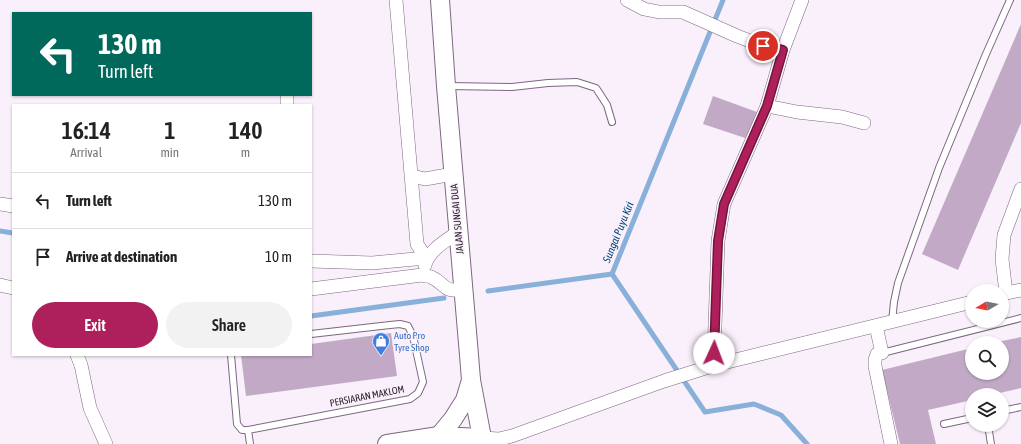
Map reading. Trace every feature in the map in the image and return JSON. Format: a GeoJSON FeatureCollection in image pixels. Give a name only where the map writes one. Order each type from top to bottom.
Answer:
{"type":"FeatureCollection","features":[{"type":"Feature","properties":{"kind":"main road","name":"JALAN SUNGAI DUA"},"geometry":{"type":"LineString","coordinates":[[440,0],[471,380],[484,441]]}},
{"type":"Feature","properties":{"kind":"main road"},"geometry":{"type":"LineString","coordinates":[[428,440],[453,419],[465,400],[471,380]]}},
{"type":"Feature","properties":{"kind":"main road"},"geometry":{"type":"LineString","coordinates":[[387,444],[428,440],[484,441]]}},
{"type":"Feature","properties":{"kind":"street"},"geometry":{"type":"LineString","coordinates":[[396,0],[417,244],[426,258]]}},
{"type":"Feature","properties":{"kind":"street"},"geometry":{"type":"LineString","coordinates":[[627,0],[644,9],[659,12],[683,12],[763,46],[783,50]]}},
{"type":"Feature","properties":{"kind":"street"},"geometry":{"type":"LineString","coordinates":[[710,367],[714,353],[718,241],[724,204],[767,106],[783,50],[802,0]]}},
{"type":"Feature","properties":{"kind":"street"},"geometry":{"type":"LineString","coordinates":[[767,106],[797,112],[842,117],[864,123]]}},
{"type":"Feature","properties":{"kind":"street"},"geometry":{"type":"LineString","coordinates":[[412,176],[425,179],[453,174]]}},
{"type":"Feature","properties":{"kind":"street"},"geometry":{"type":"LineString","coordinates":[[1003,284],[1002,259],[1004,235],[1021,189]]}},
{"type":"Feature","properties":{"kind":"street"},"geometry":{"type":"LineString","coordinates":[[0,204],[12,206]]}},
{"type":"Feature","properties":{"kind":"street"},"geometry":{"type":"LineString","coordinates":[[422,275],[426,258],[458,232]]}},
{"type":"Feature","properties":{"kind":"street"},"geometry":{"type":"LineString","coordinates":[[312,261],[372,263],[426,258]]}},
{"type":"Feature","properties":{"kind":"street"},"geometry":{"type":"LineString","coordinates":[[312,289],[422,275],[432,278],[446,289],[454,291],[463,290]]}},
{"type":"Feature","properties":{"kind":"street"},"geometry":{"type":"LineString","coordinates":[[0,285],[12,288]]}},
{"type":"Feature","properties":{"kind":"street"},"geometry":{"type":"LineString","coordinates":[[1009,293],[1021,290]]}},
{"type":"Feature","properties":{"kind":"street"},"geometry":{"type":"LineString","coordinates":[[484,441],[512,436],[664,381],[710,367],[965,304]]}},
{"type":"Feature","properties":{"kind":"street"},"geometry":{"type":"LineString","coordinates":[[876,326],[882,353],[877,354],[874,360],[874,366],[891,444]]}},
{"type":"Feature","properties":{"kind":"street"},"geometry":{"type":"LineString","coordinates":[[77,356],[81,365],[90,408],[106,444]]}},
{"type":"Feature","properties":{"kind":"lane"},"geometry":{"type":"LineString","coordinates":[[892,322],[898,283],[939,168],[1010,0]]}},
{"type":"Feature","properties":{"kind":"lane"},"geometry":{"type":"LineString","coordinates":[[446,86],[512,87],[548,83],[577,82],[596,88],[607,105],[612,122]]}},
{"type":"Feature","properties":{"kind":"lane"},"geometry":{"type":"LineString","coordinates":[[882,353],[1021,318]]}},
{"type":"Feature","properties":{"kind":"lane","name":"PERSIARAN MAKLOM"},"geometry":{"type":"LineString","coordinates":[[248,430],[410,399],[418,393],[423,382],[413,336],[408,326],[400,324],[312,334]]}},
{"type":"Feature","properties":{"kind":"lane"},"geometry":{"type":"LineString","coordinates":[[231,356],[237,424],[242,430],[248,430],[250,444]]}},
{"type":"Feature","properties":{"kind":"lane"},"geometry":{"type":"LineString","coordinates":[[1009,410],[1021,407]]}},
{"type":"Feature","properties":{"kind":"lane"},"geometry":{"type":"LineString","coordinates":[[944,424],[965,420]]}},
{"type":"Feature","properties":{"kind":"lane"},"geometry":{"type":"LineString","coordinates":[[989,432],[991,444]]}},
{"type":"Feature","properties":{"kind":"building"},"geometry":{"type":"Polygon","coordinates":[[[1021,24],[1021,123],[958,270],[922,254],[1021,24]]]}},
{"type":"Feature","properties":{"kind":"building"},"geometry":{"type":"Polygon","coordinates":[[[713,96],[757,112],[748,139],[703,124],[713,96]]]}},
{"type":"Feature","properties":{"kind":"building"},"geometry":{"type":"Polygon","coordinates":[[[391,333],[397,376],[246,396],[241,356],[312,356],[312,344],[391,333]]]}},
{"type":"Feature","properties":{"kind":"building"},"geometry":{"type":"Polygon","coordinates":[[[1021,337],[1021,388],[1009,391],[1009,388],[965,388],[965,402],[928,410],[936,444],[900,444],[882,370],[965,350],[965,380],[1009,380],[1009,340],[1021,337]]]}},
{"type":"Feature","properties":{"kind":"waterway","name":"Sungai Puyu Kiri"},"geometry":{"type":"LineString","coordinates":[[723,0],[612,274],[705,412],[754,404],[781,415],[807,444]]}},
{"type":"Feature","properties":{"kind":"waterway"},"geometry":{"type":"LineString","coordinates":[[0,231],[12,233]]}},
{"type":"Feature","properties":{"kind":"waterway"},"geometry":{"type":"LineString","coordinates":[[488,291],[612,274]]}},
{"type":"Feature","properties":{"kind":"waterway"},"geometry":{"type":"LineString","coordinates":[[312,316],[444,298]]}},
{"type":"Feature","properties":{"kind":"place","name":"Auto Pro Tyre Shop"},"geometry":{"type":"Point","coordinates":[381,356]}},
{"type":"Feature","properties":{"kind":"route"},"geometry":{"type":"LineString","coordinates":[[714,353],[718,241],[724,204],[767,106],[783,50],[763,46]]}}]}
